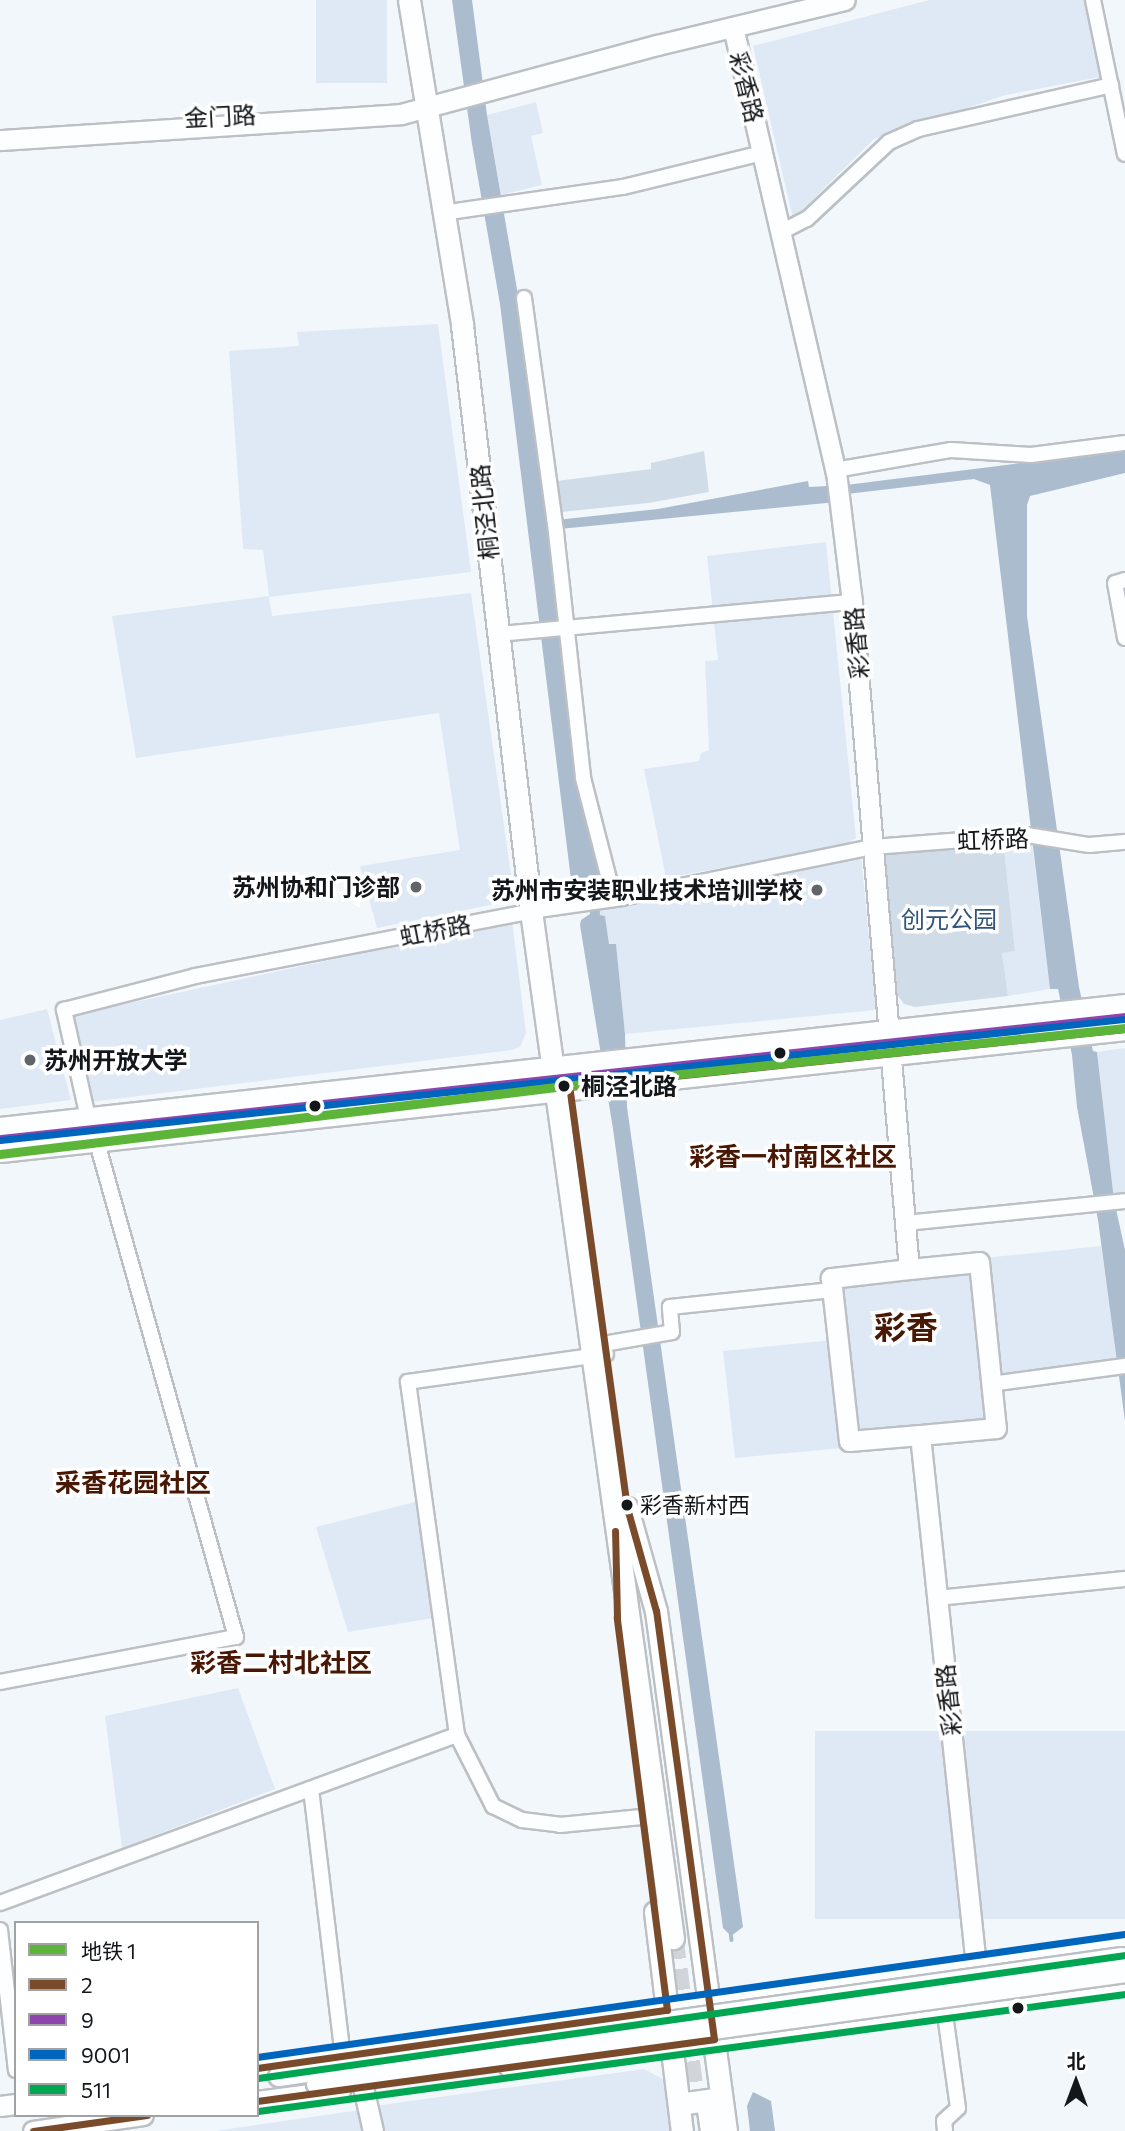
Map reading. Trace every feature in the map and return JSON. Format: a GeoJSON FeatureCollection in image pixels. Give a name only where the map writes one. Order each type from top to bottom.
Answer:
{"type":"FeatureCollection","features":[{"type":"Feature","properties":{"kind":"main road","name":"桐泾北路"},"geometry":{"type":"LineString","coordinates":[[409,0],[436,103],[480,359],[538,910]]}},
{"type":"Feature","properties":{"kind":"main road","name":"桐泾北路"},"geometry":{"type":"LineString","coordinates":[[421,0],[538,910],[621,1509]]}},
{"type":"Feature","properties":{"kind":"main road","name":"金门路"},"geometry":{"type":"LineString","coordinates":[[0,140],[357,119],[494,90],[845,0]]}},
{"type":"Feature","properties":{"kind":"main road","name":"彩香路"},"geometry":{"type":"LineString","coordinates":[[733,27],[835,471],[852,602],[909,1269]]}},
{"type":"Feature","properties":{"kind":"main road","name":"金门路"},"geometry":{"type":"LineString","coordinates":[[0,130],[436,103]]}},
{"type":"Feature","properties":{"kind":"main road"},"geometry":{"type":"LineString","coordinates":[[0,1128],[1125,1005]]}},
{"type":"Feature","properties":{"kind":"main road"},"geometry":{"type":"LineString","coordinates":[[0,1151],[890,1052],[1125,1030]]}},
{"type":"Feature","properties":{"kind":"main road"},"geometry":{"type":"LineString","coordinates":[[979,1262],[996,1428],[849,1441],[831,1278],[909,1269],[979,1262]]}},
{"type":"Feature","properties":{"kind":"main road","name":"彩香路"},"geometry":{"type":"LineString","coordinates":[[920,1435],[976,1966]]}},
{"type":"Feature","properties":{"kind":"main road"},"geometry":{"type":"LineString","coordinates":[[621,1509],[617,1617],[642,1817],[680,1943],[709,2004],[713,2039],[702,2114],[682,2131]]}},
{"type":"Feature","properties":{"kind":"main road"},"geometry":{"type":"LineString","coordinates":[[621,1509],[680,1943]]}},
{"type":"Feature","properties":{"kind":"main road"},"geometry":{"type":"LineString","coordinates":[[621,1509],[656,1611],[680,1943],[667,2010],[671,2045],[702,2114],[726,2131]]}},
{"type":"Feature","properties":{"kind":"main road"},"geometry":{"type":"LineString","coordinates":[[259,2068],[976,1966],[1124,1957]]}},
{"type":"Feature","properties":{"kind":"main road"},"geometry":{"type":"LineString","coordinates":[[259,2092],[279,2082],[1124,1957]]}},
{"type":"Feature","properties":{"kind":"main road"},"geometry":{"type":"LineString","coordinates":[[259,2101],[1125,1983]]}},
{"type":"Feature","properties":{"kind":"main road"},"geometry":{"type":"LineString","coordinates":[[259,2077],[279,2082]]}},
{"type":"Feature","properties":{"kind":"main road"},"geometry":{"type":"LineString","coordinates":[[363,2087],[373,2131]]}},
{"type":"Feature","properties":{"kind":"main road"},"geometry":{"type":"LineString","coordinates":[[33,2131],[135,2117]]}},
{"type":"Feature","properties":{"kind":"street"},"geometry":{"type":"LineString","coordinates":[[1093,0],[1125,154]]}},
{"type":"Feature","properties":{"kind":"street"},"geometry":{"type":"LineString","coordinates":[[781,232],[807,219],[889,142],[918,129],[1111,85]]}},
{"type":"Feature","properties":{"kind":"street"},"geometry":{"type":"LineString","coordinates":[[456,211],[623,187],[763,153]]}},
{"type":"Feature","properties":{"kind":"street"},"geometry":{"type":"LineString","coordinates":[[524,298],[554,516],[563,626],[600,901]]}},
{"type":"Feature","properties":{"kind":"street"},"geometry":{"type":"LineString","coordinates":[[835,471],[951,450],[1031,456],[1125,443]]}},
{"type":"Feature","properties":{"kind":"street"},"geometry":{"type":"LineString","coordinates":[[1125,580],[1115,583],[1125,638]]}},
{"type":"Feature","properties":{"kind":"street"},"geometry":{"type":"LineString","coordinates":[[510,633],[563,626],[852,602]]}},
{"type":"Feature","properties":{"kind":"street","name":"虹桥路"},"geometry":{"type":"LineString","coordinates":[[88,1118],[64,1010],[195,976],[873,847],[1027,835],[1089,845],[1125,842]]}},
{"type":"Feature","properties":{"kind":"street"},"geometry":{"type":"LineString","coordinates":[[0,1682],[236,1637],[96,1139]]}},
{"type":"Feature","properties":{"kind":"street"},"geometry":{"type":"LineString","coordinates":[[905,1223],[1122,1201]]}},
{"type":"Feature","properties":{"kind":"street"},"geometry":{"type":"LineString","coordinates":[[642,1817],[577,1825],[509,1817],[493,1806],[457,1735],[408,1382],[599,1350],[638,1338],[672,1332],[670,1307],[832,1290]]}},
{"type":"Feature","properties":{"kind":"street"},"geometry":{"type":"LineString","coordinates":[[991,1384],[1121,1366]]}},
{"type":"Feature","properties":{"kind":"street"},"geometry":{"type":"LineString","coordinates":[[937,1598],[1125,1579]]}},
{"type":"Feature","properties":{"kind":"street"},"geometry":{"type":"LineString","coordinates":[[0,1903],[457,1735]]}},
{"type":"Feature","properties":{"kind":"street"},"geometry":{"type":"LineString","coordinates":[[311,1789],[342,2056]]}},
{"type":"Feature","properties":{"kind":"street"},"geometry":{"type":"LineString","coordinates":[[0,1930],[14,2052]]}},
{"type":"Feature","properties":{"kind":"street"},"geometry":{"type":"LineString","coordinates":[[944,2007],[958,2108],[944,2121],[944,2131]]}},
{"type":"Feature","properties":{"kind":"shaded area"},"geometry":{"type":"Polygon","coordinates":[[[316,0],[387,0],[387,83],[316,83],[316,0]]]}},
{"type":"Feature","properties":{"kind":"shaded area"},"geometry":{"type":"Polygon","coordinates":[[[929,0],[1086,0],[1100,77],[1006,95],[874,139],[793,219],[753,46],[929,0]]]}},
{"type":"Feature","properties":{"kind":"shaded area"},"geometry":{"type":"Polygon","coordinates":[[[536,102],[543,133],[531,136],[542,185],[501,195],[487,115],[536,102]]]}},
{"type":"Feature","properties":{"kind":"shaded area"},"geometry":{"type":"Polygon","coordinates":[[[438,324],[471,572],[269,597],[272,616],[471,593],[514,896],[510,901],[377,928],[360,866],[460,850],[439,713],[136,758],[112,616],[269,596],[263,550],[243,549],[229,351],[299,346],[297,332],[438,324]]]}},
{"type":"Feature","properties":{"kind":"shaded area"},"geometry":{"type":"Polygon","coordinates":[[[826,542],[856,838],[845,845],[666,878],[644,769],[699,761],[701,753],[709,750],[705,661],[718,660],[707,556],[826,542]]]}},
{"type":"Feature","properties":{"kind":"shaded area"},"geometry":{"type":"Polygon","coordinates":[[[1003,839],[1032,843],[1050,989],[1008,996],[1002,953],[1015,950],[1003,839]]]}},
{"type":"Feature","properties":{"kind":"shaded area"},"geometry":{"type":"Polygon","coordinates":[[[861,855],[876,1010],[625,1034],[616,945],[609,945],[605,916],[600,915],[599,908],[861,855]]]}},
{"type":"Feature","properties":{"kind":"shaded area"},"geometry":{"type":"Polygon","coordinates":[[[512,921],[526,1033],[520,1047],[91,1102],[74,1015],[512,921]]]}},
{"type":"Feature","properties":{"kind":"shaded area","name":"苏州开放大学"},"geometry":{"type":"Polygon","coordinates":[[[47,1009],[71,1100],[0,1109],[0,1020],[47,1009]]]}},
{"type":"Feature","properties":{"kind":"shaded area"},"geometry":{"type":"Polygon","coordinates":[[[1125,1048],[1125,1199],[1114,1200],[1097,1052],[1125,1048]]]}},
{"type":"Feature","properties":{"kind":"shaded area"},"geometry":{"type":"Polygon","coordinates":[[[1101,1246],[1119,1364],[997,1378],[1003,1433],[735,1458],[723,1351],[833,1340],[826,1274],[1101,1246]]]}},
{"type":"Feature","properties":{"kind":"shaded area"},"geometry":{"type":"Polygon","coordinates":[[[415,1502],[433,1618],[348,1632],[316,1527],[415,1502]]]}},
{"type":"Feature","properties":{"kind":"shaded area"},"geometry":{"type":"Polygon","coordinates":[[[238,1688],[275,1789],[122,1848],[105,1716],[238,1688]]]}},
{"type":"Feature","properties":{"kind":"shaded area"},"geometry":{"type":"Polygon","coordinates":[[[815,1731],[1125,1731],[1125,1919],[815,1919],[815,1731]]]}},
{"type":"Feature","properties":{"kind":"shaded area"},"geometry":{"type":"Polygon","coordinates":[[[644,2069],[667,2081],[675,2131],[380,2131],[374,2106],[644,2069]]]}},
{"type":"Feature","properties":{"kind":"shaded area"},"geometry":{"type":"Polygon","coordinates":[[[360,2110],[365,2131],[215,2131],[360,2110]]]}},
{"type":"Feature","properties":{"kind":"green space"},"geometry":{"type":"Polygon","coordinates":[[[704,451],[709,492],[648,503],[561,512],[557,481],[651,469],[651,463],[704,451]]]}},
{"type":"Feature","properties":{"kind":"green space","name":"创元公园"},"geometry":{"type":"Polygon","coordinates":[[[1003,839],[1015,951],[1002,953],[1008,996],[915,1007],[904,1004],[893,989],[880,850],[1003,839]]]}},
{"type":"Feature","properties":{"kind":"water"},"geometry":{"type":"Polygon","coordinates":[[[452,0],[472,0],[487,115],[518,295],[547,521],[658,509],[808,481],[809,487],[846,485],[1125,450],[1125,473],[1030,496],[1027,505],[1027,616],[1079,987],[1093,1051],[1097,1052],[1114,1200],[1125,1250],[1125,1421],[1098,1220],[1077,1107],[1072,1055],[1058,989],[1050,989],[990,485],[974,479],[847,494],[847,501],[549,530],[560,632],[602,892],[599,897],[600,915],[605,916],[609,944],[616,944],[625,1034],[627,1107],[743,1927],[731,1936],[723,1928],[613,1129],[580,925],[581,920],[590,914],[587,897],[572,888],[500,304],[472,144],[452,0]]]}},
{"type":"Feature","properties":{"kind":"water"},"geometry":{"type":"Polygon","coordinates":[[[753,2092],[771,2101],[775,2131],[750,2131],[747,2106],[753,2092]]]}},
{"type":"Feature","properties":{"kind":"waterway"},"geometry":{"type":"LineString","coordinates":[[731,1932],[732,1940]]}},
{"type":"Feature","properties":{"kind":"tunnel"},"geometry":{"type":"LineString","coordinates":[[673,1938],[696,2111]]}},
{"type":"Feature","properties":{"kind":"metro line","name":"1"},"geometry":{"type":"LineString","coordinates":[[0,1154],[564,1086],[1125,1028]]}},
{"type":"Feature","properties":{"kind":"transit line","name":"9"},"geometry":{"type":"LineString","coordinates":[[1,1138],[1125,1016]]}},
{"type":"Feature","properties":{"kind":"transit line","name":"9001"},"geometry":{"type":"LineString","coordinates":[[0,1140],[1124,1019]]}},
{"type":"Feature","properties":{"kind":"transit line","name":"2"},"geometry":{"type":"LineString","coordinates":[[259,2101],[714,2039],[656,1611],[627,1508],[569,1087],[1125,1029]]}},
{"type":"Feature","properties":{"kind":"transit line","name":"2"},"geometry":{"type":"LineString","coordinates":[[259,2068],[667,2010],[617,1617],[615,1531]]}},
{"type":"Feature","properties":{"kind":"transit line","name":"9001"},"geometry":{"type":"LineString","coordinates":[[259,2057],[1124,1934]]}},
{"type":"Feature","properties":{"kind":"transit line","name":"511"},"geometry":{"type":"LineString","coordinates":[[259,2078],[1125,1955]]}},
{"type":"Feature","properties":{"kind":"transit line","name":"511"},"geometry":{"type":"LineString","coordinates":[[259,2111],[1125,1994]]}},
{"type":"Feature","properties":{"kind":"transit line","name":"2"},"geometry":{"type":"LineString","coordinates":[[33,2131],[133,2117]]}},
{"type":"Feature","properties":{"kind":"place","name":"苏州协和门诊部"},"geometry":{"type":"Point","coordinates":[416,887]}},
{"type":"Feature","properties":{"kind":"place","name":"苏州市安装职业技术培训学校"},"geometry":{"type":"Point","coordinates":[817,890]}},
{"type":"Feature","properties":{"kind":"place","name":"苏州开放大学"},"geometry":{"type":"Point","coordinates":[30,1060]}},
{"type":"Feature","properties":{"kind":"place","name":"桐泾北路"},"geometry":{"type":"Point","coordinates":[564,1086]}},
{"type":"Feature","properties":{"kind":"place","name":"彩香新村西"},"geometry":{"type":"Point","coordinates":[627,1505]}},
{"type":"Feature","properties":{"kind":"district","name":"彩香一村南区社区"},"geometry":{"type":"Point","coordinates":[793,1156]}},
{"type":"Feature","properties":{"kind":"district","name":"彩香"},"geometry":{"type":"Point","coordinates":[906,1326]}},
{"type":"Feature","properties":{"kind":"district","name":"采香花园社区"},"geometry":{"type":"Point","coordinates":[133,1482]}},
{"type":"Feature","properties":{"kind":"district","name":"彩香二村北社区"},"geometry":{"type":"Point","coordinates":[281,1662]}}]}
